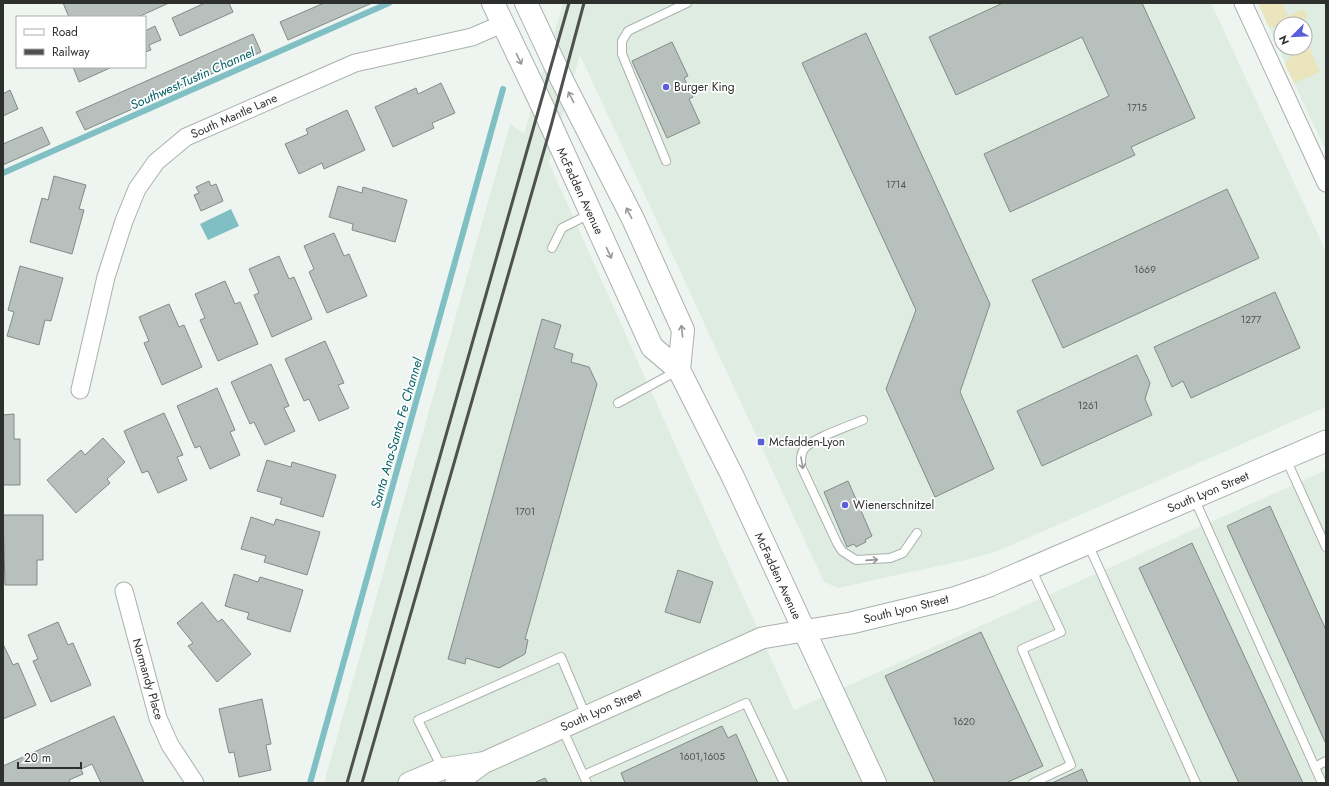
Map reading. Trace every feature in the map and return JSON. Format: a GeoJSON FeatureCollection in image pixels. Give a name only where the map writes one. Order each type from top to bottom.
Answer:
{"type":"FeatureCollection","features":[{"type":"Feature","properties":{"kind":"main road","name":"McFadden Avenue"},"geometry":{"type":"LineString","coordinates":[[492,3],[540,101],[590,214],[652,347],[679,370],[733,477],[875,783]]}},
{"type":"Feature","properties":{"kind":"main road"},"geometry":{"type":"LineString","coordinates":[[526,3],[632,220],[683,330],[679,370]]}},
{"type":"Feature","properties":{"kind":"street"},"geometry":{"type":"LineString","coordinates":[[1243,3],[1326,183]]}},
{"type":"Feature","properties":{"kind":"street","name":"South Mantle Lane"},"geometry":{"type":"LineString","coordinates":[[80,390],[106,277],[124,221],[137,189],[156,162],[186,137],[355,63],[458,40],[488,31],[502,24]]}},
{"type":"Feature","properties":{"kind":"street","name":"South Lyon Street"},"geometry":{"type":"LineString","coordinates":[[409,783],[449,776],[483,763],[757,640],[851,623],[954,598],[1088,544],[1326,440]]}},
{"type":"Feature","properties":{"kind":"street","name":"Normandy Place"},"geometry":{"type":"LineString","coordinates":[[124,592],[158,718],[170,745],[194,783]]}},
{"type":"Feature","properties":{"kind":"lane"},"geometry":{"type":"LineString","coordinates":[[666,161],[622,54],[622,41],[628,31],[687,3]]}},
{"type":"Feature","properties":{"kind":"lane"},"geometry":{"type":"LineString","coordinates":[[552,248],[562,228],[590,214]]}},
{"type":"Feature","properties":{"kind":"lane"},"geometry":{"type":"LineString","coordinates":[[618,403],[679,370]]}},
{"type":"Feature","properties":{"kind":"lane"},"geometry":{"type":"LineString","coordinates":[[863,420],[813,442],[804,448],[800,457],[801,466],[837,543],[842,551],[856,560],[890,558],[902,554],[917,533]]}},
{"type":"Feature","properties":{"kind":"lane"},"geometry":{"type":"LineString","coordinates":[[1286,458],[1326,547]]}},
{"type":"Feature","properties":{"kind":"lane"},"geometry":{"type":"LineString","coordinates":[[1194,498],[1322,783]]}},
{"type":"Feature","properties":{"kind":"lane"},"geometry":{"type":"LineString","coordinates":[[1088,544],[1196,783]]}},
{"type":"Feature","properties":{"kind":"lane"},"geometry":{"type":"LineString","coordinates":[[1031,568],[1061,632],[1022,650],[1071,765],[1033,783]]}},
{"type":"Feature","properties":{"kind":"lane"},"geometry":{"type":"LineString","coordinates":[[449,776],[418,720],[561,657],[586,716]]}},
{"type":"Feature","properties":{"kind":"lane"},"geometry":{"type":"LineString","coordinates":[[561,727],[585,779],[746,703],[784,783]]}},
{"type":"Feature","properties":{"kind":"lane"},"geometry":{"type":"LineString","coordinates":[[1315,767],[1326,762]]}},
{"type":"Feature","properties":{"kind":"shaded area"},"geometry":{"type":"Polygon","coordinates":[[[563,3],[1211,3],[1326,252],[1326,407],[998,551],[970,559],[838,588],[824,582],[580,55],[549,163],[794,710],[1326,470],[1326,783],[324,783],[510,124],[524,134],[563,3]]]}},
{"type":"Feature","properties":{"kind":"shaded area"},"geometry":{"type":"Polygon","coordinates":[[[1258,3],[1326,3],[1326,151],[1282,56],[1313,56],[1313,16],[1273,16],[1273,36],[1258,3]]]}},
{"type":"Feature","properties":{"kind":"shaded area"},"geometry":{"type":"Polygon","coordinates":[[[1258,3],[1282,3],[1288,16],[1273,16],[1273,27],[1269,27],[1258,3]]]}},
{"type":"Feature","properties":{"kind":"shaded area"},"geometry":{"type":"Polygon","coordinates":[[[1304,9],[1308,16],[1288,16],[1304,9]]]}},
{"type":"Feature","properties":{"kind":"shaded area"},"geometry":{"type":"Polygon","coordinates":[[[1291,56],[1313,56],[1320,72],[1294,83],[1285,64],[1291,56]]]}},
{"type":"Feature","properties":{"kind":"water"},"geometry":{"type":"Polygon","coordinates":[[[231,209],[239,226],[208,240],[200,224],[231,209]]]}},
{"type":"Feature","properties":{"kind":"building"},"geometry":{"type":"Polygon","coordinates":[[[63,3],[169,3],[140,16],[69,16],[63,3]]]}},
{"type":"Feature","properties":{"kind":"building"},"geometry":{"type":"Polygon","coordinates":[[[205,3],[229,3],[233,12],[180,36],[172,18],[205,3]]]}},
{"type":"Feature","properties":{"kind":"building"},"geometry":{"type":"Polygon","coordinates":[[[324,3],[372,3],[288,40],[280,22],[324,3]]]}},
{"type":"Feature","properties":{"kind":"building"},"geometry":{"type":"Polygon","coordinates":[[[1003,3],[1142,3],[1195,118],[1131,147],[1135,155],[1010,212],[984,154],[1109,96],[1082,37],[956,95],[929,37],[1003,3]]]}},
{"type":"Feature","properties":{"kind":"building"},"geometry":{"type":"Polygon","coordinates":[[[155,26],[161,40],[149,45],[151,50],[146,52],[146,30],[155,26]]]}},
{"type":"Feature","properties":{"kind":"building"},"geometry":{"type":"Polygon","coordinates":[[[866,33],[990,304],[960,392],[994,469],[935,497],[886,389],[916,310],[802,63],[866,33]]]}},
{"type":"Feature","properties":{"kind":"building"},"geometry":{"type":"Polygon","coordinates":[[[253,34],[261,52],[85,130],[76,112],[253,34]]]}},
{"type":"Feature","properties":{"kind":"building","name":"Burger King"},"geometry":{"type":"Polygon","coordinates":[[[672,42],[688,76],[684,78],[693,97],[689,99],[700,123],[667,138],[632,61],[672,42]]]}},
{"type":"Feature","properties":{"kind":"building"},"geometry":{"type":"Polygon","coordinates":[[[73,68],[110,68],[79,82],[73,68]]]}},
{"type":"Feature","properties":{"kind":"building"},"geometry":{"type":"Polygon","coordinates":[[[441,83],[455,113],[432,123],[434,128],[393,147],[375,107],[416,88],[418,94],[441,83]]]}},
{"type":"Feature","properties":{"kind":"building"},"geometry":{"type":"Polygon","coordinates":[[[10,90],[18,109],[3,116],[3,94],[10,90]]]}},
{"type":"Feature","properties":{"kind":"building"},"geometry":{"type":"Polygon","coordinates":[[[347,110],[365,150],[324,169],[322,163],[299,174],[285,144],[308,134],[306,129],[347,110]]]}},
{"type":"Feature","properties":{"kind":"building"},"geometry":{"type":"Polygon","coordinates":[[[42,127],[50,144],[3,165],[3,144],[42,127]]]}},
{"type":"Feature","properties":{"kind":"building"},"geometry":{"type":"Polygon","coordinates":[[[54,176],[86,185],[79,209],[84,210],[72,254],[30,242],[42,198],[48,200],[54,176]]]}},
{"type":"Feature","properties":{"kind":"building"},"geometry":{"type":"Polygon","coordinates":[[[209,181],[211,186],[216,184],[223,201],[201,211],[194,195],[199,193],[196,187],[209,181]]]}},
{"type":"Feature","properties":{"kind":"building"},"geometry":{"type":"Polygon","coordinates":[[[338,186],[362,193],[363,187],[407,200],[395,242],[352,230],[353,224],[329,217],[338,186]]]}},
{"type":"Feature","properties":{"kind":"building"},"geometry":{"type":"Polygon","coordinates":[[[1227,189],[1259,258],[1063,348],[1032,280],[1227,189]]]}},
{"type":"Feature","properties":{"kind":"building"},"geometry":{"type":"Polygon","coordinates":[[[334,233],[344,256],[349,254],[367,296],[327,313],[309,272],[314,269],[304,246],[334,233]]]}},
{"type":"Feature","properties":{"kind":"building"},"geometry":{"type":"Polygon","coordinates":[[[279,256],[289,279],[294,277],[312,319],[272,337],[254,295],[259,293],[249,269],[279,256]]]}},
{"type":"Feature","properties":{"kind":"building"},"geometry":{"type":"Polygon","coordinates":[[[20,266],[63,278],[51,321],[45,320],[39,345],[7,336],[14,312],[8,310],[20,266]]]}},
{"type":"Feature","properties":{"kind":"building"},"geometry":{"type":"Polygon","coordinates":[[[225,281],[235,304],[240,302],[258,344],[218,361],[200,320],[205,318],[195,294],[225,281]]]}},
{"type":"Feature","properties":{"kind":"building"},"geometry":{"type":"Polygon","coordinates":[[[1275,292],[1300,348],[1191,398],[1183,381],[1172,387],[1154,347],[1275,292]]]}},
{"type":"Feature","properties":{"kind":"building"},"geometry":{"type":"Polygon","coordinates":[[[169,304],[179,327],[184,325],[202,367],[162,385],[144,343],[149,341],[139,317],[169,304]]]}},
{"type":"Feature","properties":{"kind":"building"},"geometry":{"type":"Polygon","coordinates":[[[542,319],[561,325],[554,348],[573,354],[571,362],[589,367],[597,384],[525,639],[528,640],[525,654],[499,668],[466,658],[465,664],[448,659],[542,319]]]}},
{"type":"Feature","properties":{"kind":"building"},"geometry":{"type":"Polygon","coordinates":[[[325,341],[344,383],[338,385],[349,408],[319,421],[309,399],[304,401],[285,359],[325,341]]]}},
{"type":"Feature","properties":{"kind":"building"},"geometry":{"type":"Polygon","coordinates":[[[1137,355],[1150,383],[1145,399],[1152,415],[1042,466],[1017,411],[1137,355]]]}},
{"type":"Feature","properties":{"kind":"building"},"geometry":{"type":"Polygon","coordinates":[[[271,364],[289,406],[284,408],[295,431],[265,445],[254,422],[250,424],[231,382],[271,364]]]}},
{"type":"Feature","properties":{"kind":"building"},"geometry":{"type":"Polygon","coordinates":[[[217,388],[235,430],[230,432],[240,455],[210,469],[200,446],[195,448],[177,406],[217,388]]]}},
{"type":"Feature","properties":{"kind":"building"},"geometry":{"type":"Polygon","coordinates":[[[164,413],[183,455],[177,457],[187,480],[158,493],[148,471],[142,473],[124,431],[164,413]]]}},
{"type":"Feature","properties":{"kind":"building"},"geometry":{"type":"Polygon","coordinates":[[[14,414],[14,439],[20,439],[20,485],[3,485],[3,415],[14,414]]]}},
{"type":"Feature","properties":{"kind":"building"},"geometry":{"type":"Polygon","coordinates":[[[103,438],[125,462],[107,479],[110,483],[76,513],[47,480],[81,450],[85,455],[103,438]]]}},
{"type":"Feature","properties":{"kind":"building"},"geometry":{"type":"Polygon","coordinates":[[[267,460],[291,467],[292,462],[336,475],[323,517],[280,504],[282,498],[257,491],[267,460]]]}},
{"type":"Feature","properties":{"kind":"building","name":"Wienerschnitzel"},"geometry":{"type":"Polygon","coordinates":[[[848,481],[872,536],[865,540],[866,542],[856,547],[854,544],[847,547],[824,492],[848,481]]]}},
{"type":"Feature","properties":{"kind":"building"},"geometry":{"type":"Polygon","coordinates":[[[1270,506],[1326,630],[1326,744],[1227,526],[1270,506]]]}},
{"type":"Feature","properties":{"kind":"building"},"geometry":{"type":"Polygon","coordinates":[[[3,515],[43,515],[43,560],[37,560],[37,585],[5,585],[3,515]]]}},
{"type":"Feature","properties":{"kind":"building"},"geometry":{"type":"Polygon","coordinates":[[[251,517],[274,525],[276,519],[320,532],[307,575],[264,562],[266,556],[241,549],[251,517]]]}},
{"type":"Feature","properties":{"kind":"building"},"geometry":{"type":"Polygon","coordinates":[[[1192,543],[1303,783],[1239,783],[1139,568],[1192,543]]]}},
{"type":"Feature","properties":{"kind":"building"},"geometry":{"type":"Polygon","coordinates":[[[678,570],[713,582],[700,623],[665,612],[678,570]]]}},
{"type":"Feature","properties":{"kind":"building"},"geometry":{"type":"Polygon","coordinates":[[[234,574],[258,582],[260,577],[303,590],[290,632],[247,619],[249,613],[225,606],[234,574]]]}},
{"type":"Feature","properties":{"kind":"building"},"geometry":{"type":"Polygon","coordinates":[[[202,602],[218,622],[222,619],[251,654],[217,682],[188,646],[193,643],[177,623],[202,602]]]}},
{"type":"Feature","properties":{"kind":"building"},"geometry":{"type":"Polygon","coordinates":[[[58,622],[68,645],[73,643],[91,685],[51,702],[33,661],[38,659],[28,635],[58,622]]]}},
{"type":"Feature","properties":{"kind":"building"},"geometry":{"type":"Polygon","coordinates":[[[981,632],[1043,766],[1006,783],[935,783],[885,676],[981,632]]]}},
{"type":"Feature","properties":{"kind":"building"},"geometry":{"type":"Polygon","coordinates":[[[3,644],[13,665],[18,663],[36,705],[3,719],[3,644]]]}},
{"type":"Feature","properties":{"kind":"building"},"geometry":{"type":"Polygon","coordinates":[[[262,699],[271,744],[266,745],[271,770],[239,777],[234,752],[229,753],[219,709],[262,699]]]}},
{"type":"Feature","properties":{"kind":"building"},"geometry":{"type":"Polygon","coordinates":[[[114,716],[144,783],[101,783],[92,764],[81,769],[83,774],[69,780],[71,783],[3,783],[3,766],[114,716]]]}},
{"type":"Feature","properties":{"kind":"building"},"geometry":{"type":"Polygon","coordinates":[[[722,726],[728,738],[736,734],[758,783],[625,783],[621,773],[722,726]]]}},
{"type":"Feature","properties":{"kind":"building"},"geometry":{"type":"Polygon","coordinates":[[[1082,769],[1088,783],[1052,783],[1082,769]]]}},
{"type":"Feature","properties":{"kind":"building"},"geometry":{"type":"Polygon","coordinates":[[[545,778],[548,783],[534,783],[545,778]]]}},
{"type":"Feature","properties":{"kind":"waterway","name":"Southwest-Tustin Channel"},"geometry":{"type":"LineString","coordinates":[[3,173],[389,3]]}},
{"type":"Feature","properties":{"kind":"waterway","name":"Santa Ana-Santa Fe Channel"},"geometry":{"type":"LineString","coordinates":[[310,783],[503,89]]}},
{"type":"Feature","properties":{"kind":"railway"},"geometry":{"type":"LineString","coordinates":[[347,783],[569,3]]}},
{"type":"Feature","properties":{"kind":"railway"},"geometry":{"type":"LineString","coordinates":[[362,783],[551,126],[584,3]]}},
{"type":"Feature","properties":{"kind":"place","name":"Burger King"},"geometry":{"type":"Point","coordinates":[666,87]}},
{"type":"Feature","properties":{"kind":"place","name":"Mcfadden-Lyon"},"geometry":{"type":"Point","coordinates":[761,442]}},
{"type":"Feature","properties":{"kind":"place","name":"Wienerschnitzel"},"geometry":{"type":"Point","coordinates":[845,505]}}]}
